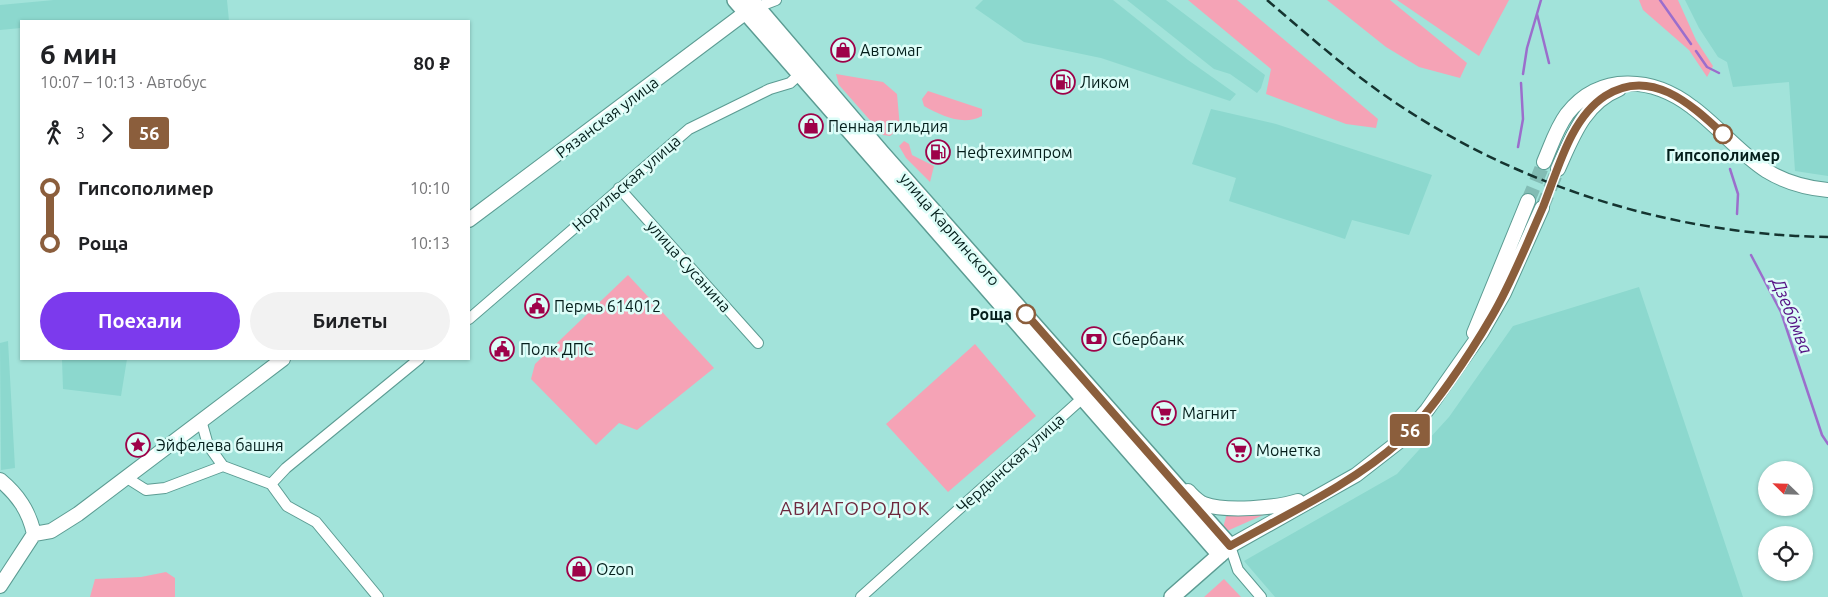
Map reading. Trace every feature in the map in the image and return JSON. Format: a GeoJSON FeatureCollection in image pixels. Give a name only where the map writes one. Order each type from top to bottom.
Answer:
{"type":"FeatureCollection","features":[{"type":"Feature","properties":{"kind":"main road","name":"улица Карпинского"},"geometry":{"type":"LineString","coordinates":[[735,0],[751,7],[820,78],[927,211]]}},
{"type":"Feature","properties":{"kind":"main road","name":"улица Карпинского"},"geometry":{"type":"LineString","coordinates":[[751,7],[800,74],[927,211],[1225,550]]}},
{"type":"Feature","properties":{"kind":"main road","name":"Рязанская улица"},"geometry":{"type":"LineString","coordinates":[[470,219],[751,7]]}},
{"type":"Feature","properties":{"kind":"main road"},"geometry":{"type":"LineString","coordinates":[[1544,162],[1561,123],[1579,101],[1606,86],[1625,83],[1646,84],[1676,95],[1747,156],[1771,173],[1807,187],[1828,190]]}},
{"type":"Feature","properties":{"kind":"main road"},"geometry":{"type":"LineString","coordinates":[[1558,169],[1577,128],[1597,102],[1616,90],[1646,84]]}},
{"type":"Feature","properties":{"kind":"main road"},"geometry":{"type":"LineString","coordinates":[[1459,365],[1528,201]]}},
{"type":"Feature","properties":{"kind":"main road"},"geometry":{"type":"LineString","coordinates":[[1172,597],[1225,550],[1365,469],[1401,440],[1427,410],[1493,314],[1542,208]]}},
{"type":"Feature","properties":{"kind":"main road"},"geometry":{"type":"LineString","coordinates":[[34,534],[52,531],[127,478],[282,360]]}},
{"type":"Feature","properties":{"kind":"main road","name":"улица Карпинского"},"geometry":{"type":"LineString","coordinates":[[1087,394],[1169,477],[1225,550]]}},
{"type":"Feature","properties":{"kind":"main road"},"geometry":{"type":"LineString","coordinates":[[1169,477],[1179,482],[1198,501],[1210,505],[1270,508],[1321,494]]}},
{"type":"Feature","properties":{"kind":"main road"},"geometry":{"type":"LineString","coordinates":[[0,480],[15,493],[31,517],[34,534],[0,586]]}},
{"type":"Feature","properties":{"kind":"street"},"geometry":{"type":"LineString","coordinates":[[751,7],[776,0]]}},
{"type":"Feature","properties":{"kind":"street","name":"Норильская улица"},"geometry":{"type":"LineString","coordinates":[[470,318],[619,188],[689,130],[770,89],[790,83],[800,74]]}},
{"type":"Feature","properties":{"kind":"street","name":"улица Сусанина"},"geometry":{"type":"LineString","coordinates":[[619,188],[758,343]]}},
{"type":"Feature","properties":{"kind":"street"},"geometry":{"type":"LineString","coordinates":[[271,484],[286,468],[418,360]]}},
{"type":"Feature","properties":{"kind":"street","name":"Чердынская улица"},"geometry":{"type":"LineString","coordinates":[[861,597],[1087,394]]}},
{"type":"Feature","properties":{"kind":"street"},"geometry":{"type":"LineString","coordinates":[[201,420],[208,445],[223,466]]}},
{"type":"Feature","properties":{"kind":"street"},"geometry":{"type":"LineString","coordinates":[[127,478],[146,490],[165,488],[192,479],[216,467],[223,466],[271,484],[287,506],[316,522],[378,597]]}},
{"type":"Feature","properties":{"kind":"street"},"geometry":{"type":"LineString","coordinates":[[1225,550],[1238,570],[1261,597]]}},
{"type":"Feature","properties":{"kind":"shaded area"},"geometry":{"type":"Polygon","coordinates":[[[54,0],[227,0],[229,20],[20,20],[20,28],[0,30],[0,5],[54,0]]]}},
{"type":"Feature","properties":{"kind":"shaded area"},"geometry":{"type":"Polygon","coordinates":[[[983,0],[1113,0],[1188,60],[1236,94],[1230,101],[1101,58],[1024,42],[975,8],[983,0]]]}},
{"type":"Feature","properties":{"kind":"shaded area"},"geometry":{"type":"Polygon","coordinates":[[[1127,0],[1166,0],[1265,75],[1261,88],[1257,93],[1230,74],[1214,69],[1127,0]]]}},
{"type":"Feature","properties":{"kind":"shaded area"},"geometry":{"type":"Polygon","coordinates":[[[1188,0],[1237,0],[1378,119],[1376,128],[1346,124],[1266,94],[1271,69],[1188,0]]]}},
{"type":"Feature","properties":{"kind":"shaded area"},"geometry":{"type":"Polygon","coordinates":[[[1327,0],[1390,0],[1467,63],[1460,78],[1419,67],[1386,47],[1327,0]]]}},
{"type":"Feature","properties":{"kind":"shaded area"},"geometry":{"type":"Polygon","coordinates":[[[1397,0],[1509,0],[1479,56],[1397,0]]]}},
{"type":"Feature","properties":{"kind":"shaded area"},"geometry":{"type":"Polygon","coordinates":[[[1639,0],[1678,0],[1696,40],[1713,66],[1707,77],[1689,50],[1643,10],[1639,0]]]}},
{"type":"Feature","properties":{"kind":"shaded area"},"geometry":{"type":"Polygon","coordinates":[[[1685,0],[1828,0],[1828,176],[1795,171],[1789,82],[1733,87],[1727,62],[1718,57],[1699,28],[1685,0]]]}},
{"type":"Feature","properties":{"kind":"shaded area"},"geometry":{"type":"Polygon","coordinates":[[[836,74],[883,82],[897,94],[900,128],[890,136],[883,135],[839,85],[836,74]]]}},
{"type":"Feature","properties":{"kind":"shaded area"},"geometry":{"type":"Polygon","coordinates":[[[928,91],[982,109],[982,116],[975,119],[960,120],[938,113],[924,106],[922,99],[928,91]]]}},
{"type":"Feature","properties":{"kind":"shaded area"},"geometry":{"type":"Polygon","coordinates":[[[1211,109],[1276,124],[1432,175],[1409,235],[1352,220],[1345,239],[1229,201],[1236,178],[1192,164],[1211,109]]]}},
{"type":"Feature","properties":{"kind":"shaded area"},"geometry":{"type":"Polygon","coordinates":[[[904,141],[909,144],[912,155],[934,166],[930,182],[906,158],[899,146],[904,141]]]}},
{"type":"Feature","properties":{"kind":"shaded area"},"geometry":{"type":"Polygon","coordinates":[[[628,275],[714,368],[637,430],[619,423],[596,445],[531,379],[535,364],[628,275]]]}},
{"type":"Feature","properties":{"kind":"shaded area"},"geometry":{"type":"Polygon","coordinates":[[[1639,287],[1743,597],[1275,597],[1244,561],[1397,474],[1449,417],[1513,326],[1639,287]]]}},
{"type":"Feature","properties":{"kind":"shaded area"},"geometry":{"type":"Polygon","coordinates":[[[8,341],[15,468],[1,470],[0,343],[8,341]]]}},
{"type":"Feature","properties":{"kind":"shaded area"},"geometry":{"type":"Polygon","coordinates":[[[975,344],[1036,416],[948,492],[886,424],[975,344]]]}},
{"type":"Feature","properties":{"kind":"shaded area"},"geometry":{"type":"Polygon","coordinates":[[[62,360],[127,360],[121,396],[63,389],[62,360]]]}},
{"type":"Feature","properties":{"kind":"shaded area"},"geometry":{"type":"Polygon","coordinates":[[[1228,509],[1270,512],[1227,531],[1223,528],[1228,509]]]}},
{"type":"Feature","properties":{"kind":"shaded area"},"geometry":{"type":"Polygon","coordinates":[[[166,572],[175,578],[175,597],[90,597],[95,579],[141,577],[166,572]]]}},
{"type":"Feature","properties":{"kind":"shaded area"},"geometry":{"type":"Polygon","coordinates":[[[1224,579],[1241,597],[1204,597],[1224,579]]]}},
{"type":"Feature","properties":{"kind":"waterway"},"geometry":{"type":"LineString","coordinates":[[1523,74],[1527,48],[1541,0]]}},
{"type":"Feature","properties":{"kind":"waterway","name":"Дзебӧмва"},"geometry":{"type":"LineString","coordinates":[[1660,0],[1691,44]]}},
{"type":"Feature","properties":{"kind":"waterway"},"geometry":{"type":"LineString","coordinates":[[1537,14],[1549,63]]}},
{"type":"Feature","properties":{"kind":"waterway"},"geometry":{"type":"LineString","coordinates":[[1696,51],[1707,67],[1719,73]]}},
{"type":"Feature","properties":{"kind":"waterway"},"geometry":{"type":"LineString","coordinates":[[1518,147],[1523,119],[1521,83]]}},
{"type":"Feature","properties":{"kind":"waterway","name":"Дзебӧмва"},"geometry":{"type":"LineString","coordinates":[[1730,169],[1738,194],[1737,214]]}},
{"type":"Feature","properties":{"kind":"waterway","name":"Дзебӧмва"},"geometry":{"type":"LineString","coordinates":[[1751,255],[1781,312],[1822,435],[1828,444]]}},
{"type":"Feature","properties":{"kind":"tunnel"},"geometry":{"type":"LineString","coordinates":[[1528,201],[1544,162]]}},
{"type":"Feature","properties":{"kind":"tunnel"},"geometry":{"type":"LineString","coordinates":[[1542,208],[1558,169]]}},
{"type":"Feature","properties":{"kind":"railway"},"geometry":{"type":"LineString","coordinates":[[1267,0],[1343,64],[1390,99],[1440,130],[1491,157],[1544,181],[1599,200],[1655,216],[1712,227],[1770,234],[1828,237]]}},
{"type":"Feature","properties":{"kind":"bus line","name":"56"},"geometry":{"type":"LineString","coordinates":[[1026,314],[1230,546],[1365,469],[1401,440],[1427,410],[1482,333],[1493,314],[1535,224],[1570,142],[1583,117],[1597,102],[1606,95],[1624,87],[1646,84],[1658,87],[1676,95],[1723,134]]}},
{"type":"Feature","properties":{"kind":"place","name":"Автомаг"},"geometry":{"type":"Point","coordinates":[843,50]}},
{"type":"Feature","properties":{"kind":"place","name":"Ликом"},"geometry":{"type":"Point","coordinates":[1063,82]}},
{"type":"Feature","properties":{"kind":"place","name":"Пенная гильдия"},"geometry":{"type":"Point","coordinates":[811,126]}},
{"type":"Feature","properties":{"kind":"place","name":"Гипсополимер"},"geometry":{"type":"Point","coordinates":[1723,134]}},
{"type":"Feature","properties":{"kind":"place","name":"Нефтехимпром"},"geometry":{"type":"Point","coordinates":[938,152]}},
{"type":"Feature","properties":{"kind":"place","name":"Пермь 614012"},"geometry":{"type":"Point","coordinates":[537,306]}},
{"type":"Feature","properties":{"kind":"place","name":"Роща"},"geometry":{"type":"Point","coordinates":[1026,314]}},
{"type":"Feature","properties":{"kind":"place","name":"Сбербанк"},"geometry":{"type":"Point","coordinates":[1094,339]}},
{"type":"Feature","properties":{"kind":"place","name":"Полк ДПС"},"geometry":{"type":"Point","coordinates":[502,349]}},
{"type":"Feature","properties":{"kind":"place","name":"Магнит"},"geometry":{"type":"Point","coordinates":[1164,413]}},
{"type":"Feature","properties":{"kind":"place","name":"Эйфелева башня"},"geometry":{"type":"Point","coordinates":[138,445]}},
{"type":"Feature","properties":{"kind":"place","name":"Монетка"},"geometry":{"type":"Point","coordinates":[1239,450]}},
{"type":"Feature","properties":{"kind":"place","name":"Ozon"},"geometry":{"type":"Point","coordinates":[579,569]}},
{"type":"Feature","properties":{"kind":"district","name":"АВИАГОРОДОК"},"geometry":{"type":"Point","coordinates":[855,508]}}]}
